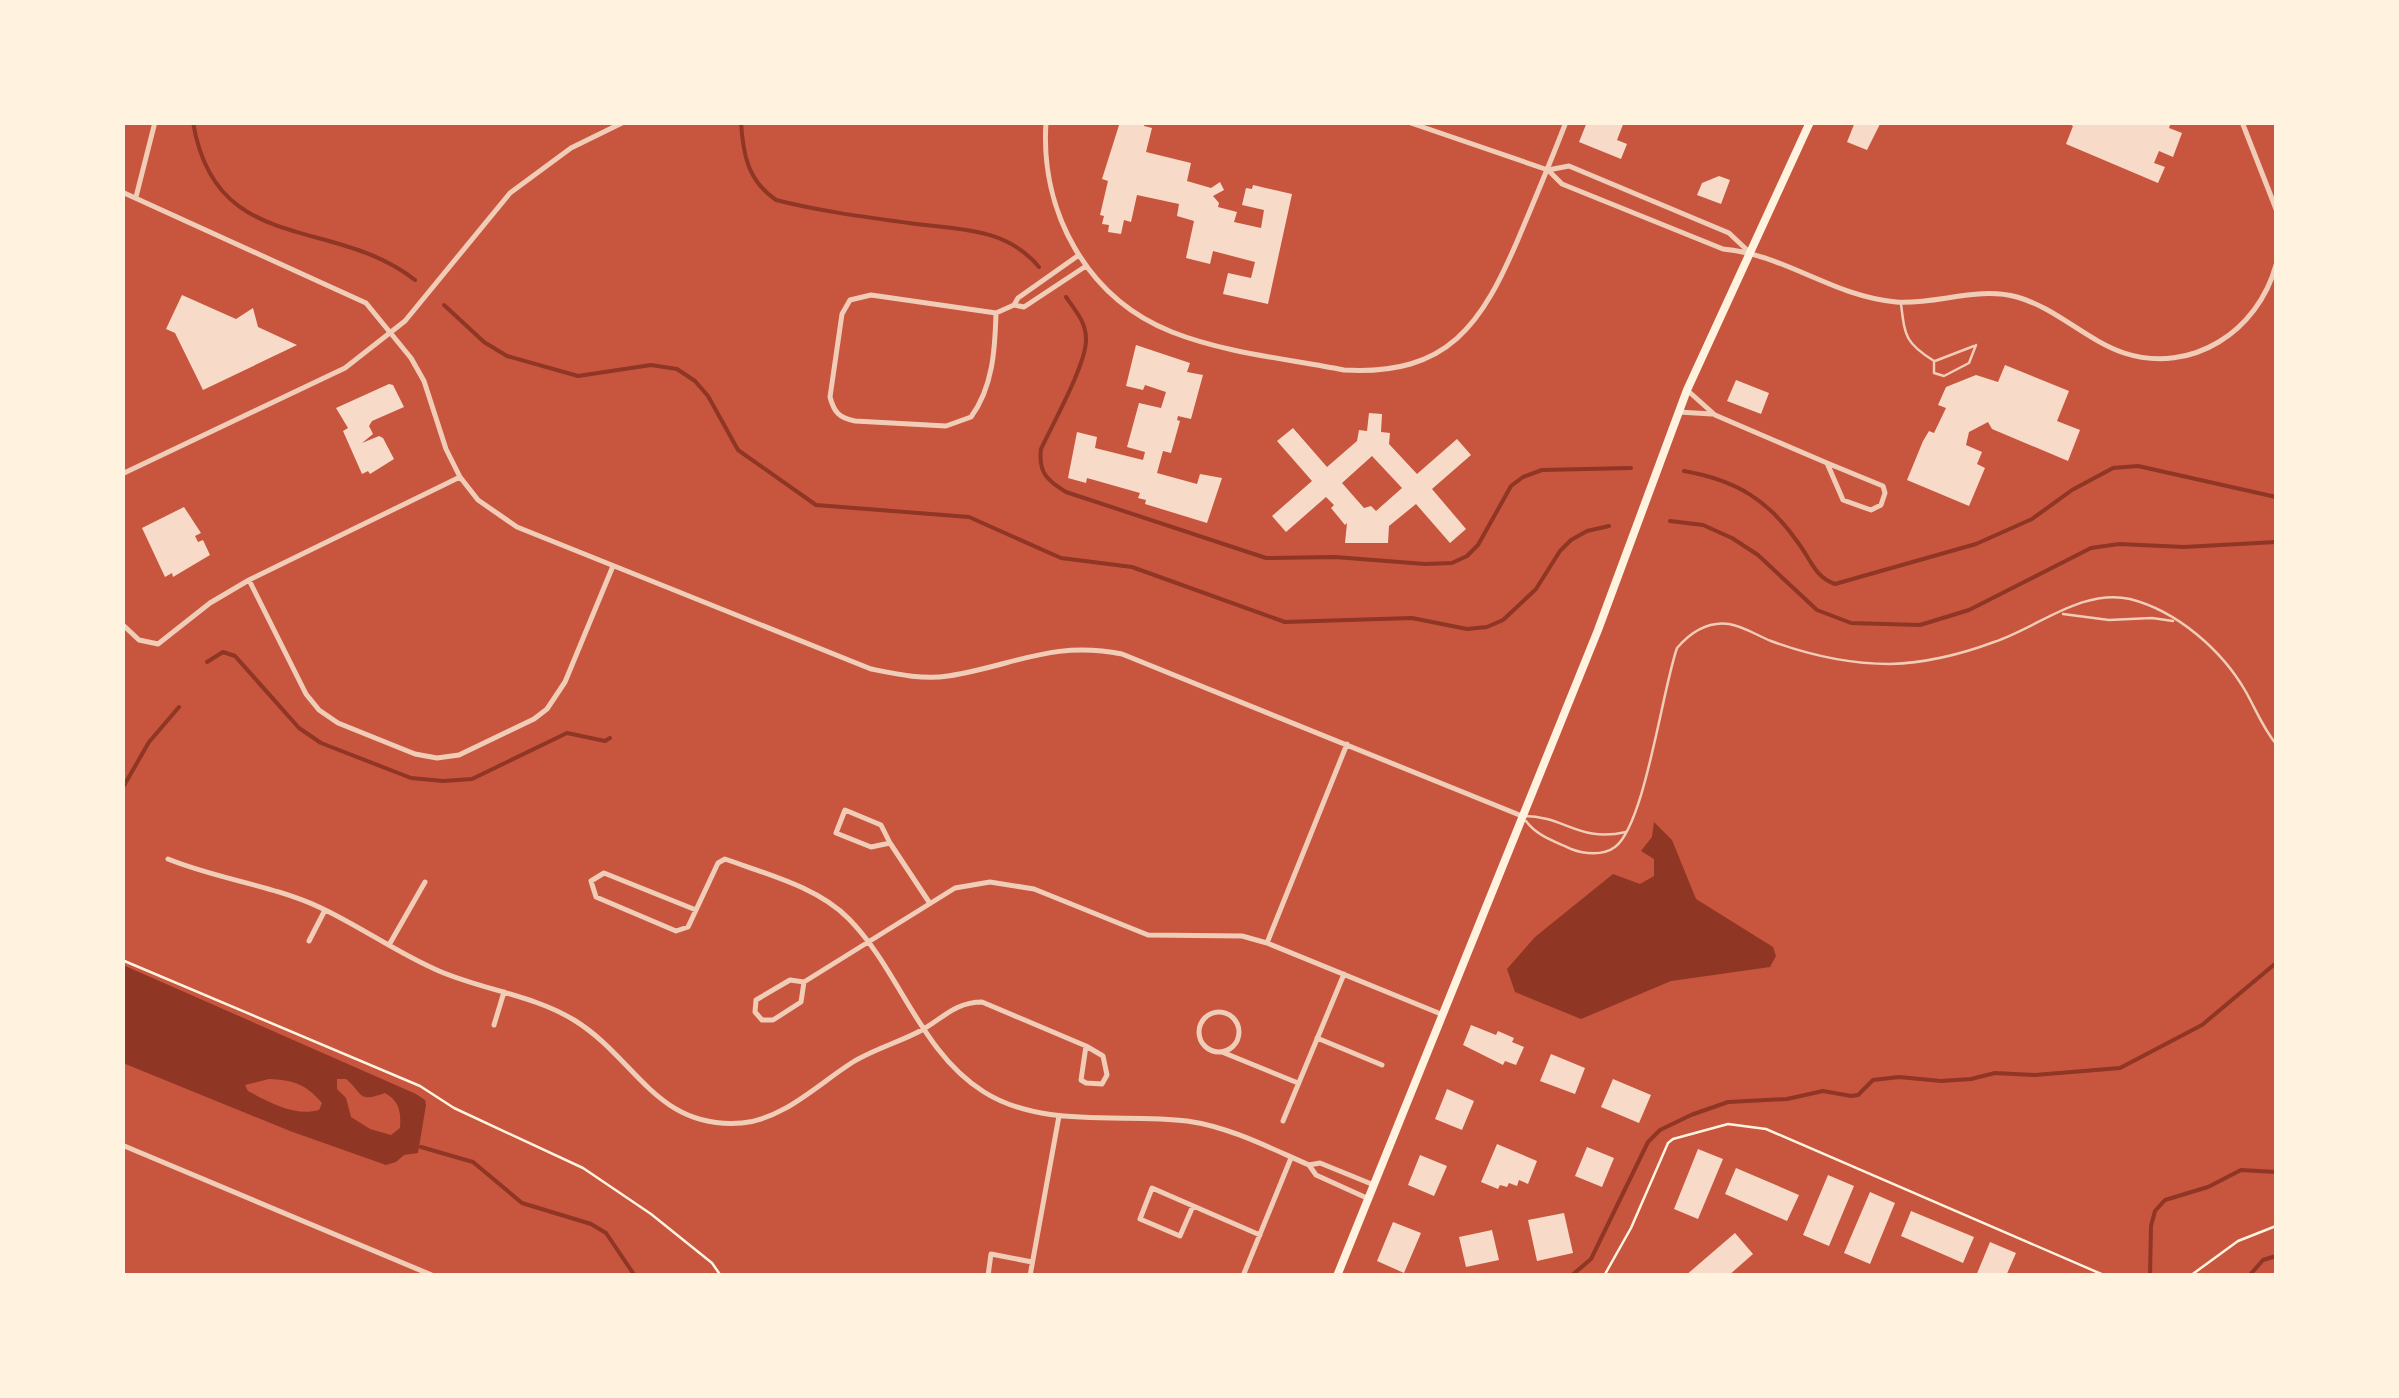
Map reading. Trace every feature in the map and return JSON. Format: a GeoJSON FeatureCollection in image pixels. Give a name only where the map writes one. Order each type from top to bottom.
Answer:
{"type":"FeatureCollection","features":[{"type":"Feature","properties":{"kind":"main road"},"geometry":{"type":"LineString","coordinates":[[1337,1276],[1598,630],[1687,390],[1810,122]]}},
{"type":"Feature","properties":{"kind":"street"},"geometry":{"type":"LineString","coordinates":[[136,197],[155,122]]}},
{"type":"Feature","properties":{"kind":"street"},"geometry":{"type":"LineString","coordinates":[[122,474],[326,378],[392,333],[510,193],[571,148],[624,122]]}},
{"type":"Feature","properties":{"kind":"street"},"geometry":{"type":"LineString","coordinates":[[1046,122],[1049,187],[1062,226],[1086,266],[1129,308],[1171,332],[1344,370],[1383,371],[1438,352],[1475,322],[1496,289],[1566,122]]}},
{"type":"Feature","properties":{"kind":"street"},"geometry":{"type":"LineString","coordinates":[[1408,122],[1548,170],[1562,184],[1723,250],[1749,252],[1867,298],[1900,302],[1986,294],[2017,297],[2124,353],[2171,358],[2206,350],[2242,326],[2260,305],[2276,265]]}},
{"type":"Feature","properties":{"kind":"street"},"geometry":{"type":"LineString","coordinates":[[2242,122],[2276,209]]}},
{"type":"Feature","properties":{"kind":"street"},"geometry":{"type":"LineString","coordinates":[[1548,170],[1569,166],[1730,233],[1749,252]]}},
{"type":"Feature","properties":{"kind":"street"},"geometry":{"type":"LineString","coordinates":[[122,192],[366,303],[424,381],[446,450],[460,477],[478,500],[505,520],[871,669],[944,677],[1043,652],[1096,648],[1158,667],[1522,816]]}},
{"type":"Feature","properties":{"kind":"street"},"geometry":{"type":"LineString","coordinates":[[1014,305],[1018,298],[1079,256]]}},
{"type":"Feature","properties":{"kind":"street"},"geometry":{"type":"LineString","coordinates":[[996,313],[994,358],[985,390],[971,417],[960,424],[854,422],[834,410],[830,397],[834,364],[842,314],[850,300],[870,294],[996,313],[1014,305],[1024,307],[1086,266]]}},
{"type":"Feature","properties":{"kind":"street"},"geometry":{"type":"LineString","coordinates":[[1687,390],[1715,415]]}},
{"type":"Feature","properties":{"kind":"street"},"geometry":{"type":"LineString","coordinates":[[1678,412],[1715,415],[1827,462],[1883,486],[1885,493],[1880,505],[1870,510],[1843,500],[1827,462]]}},
{"type":"Feature","properties":{"kind":"street"},"geometry":{"type":"LineString","coordinates":[[122,624],[139,640],[158,644],[210,603],[248,580],[460,477]]}},
{"type":"Feature","properties":{"kind":"street"},"geometry":{"type":"LineString","coordinates":[[248,580],[306,694],[320,710],[354,730],[415,754],[437,758],[460,755],[534,720],[547,709],[565,682],[613,566]]}},
{"type":"Feature","properties":{"kind":"street"},"geometry":{"type":"LineString","coordinates":[[1267,943],[1348,744]]}},
{"type":"Feature","properties":{"kind":"street"},"geometry":{"type":"LineString","coordinates":[[890,844],[871,847],[836,833],[845,810],[881,825],[929,902]]}},
{"type":"Feature","properties":{"kind":"street"},"geometry":{"type":"LineString","coordinates":[[168,858],[226,880],[295,897],[442,972],[542,1004],[577,1022],[602,1042],[649,1092],[696,1118],[726,1124],[773,1116],[856,1060],[925,1028],[959,1005],[982,1002],[1086,1046],[1103,1056],[1107,1074],[1102,1084],[1086,1084],[1082,1080],[1086,1046]]}},
{"type":"Feature","properties":{"kind":"street"},"geometry":{"type":"LineString","coordinates":[[696,910],[604,873],[590,881],[596,897],[676,930],[688,927],[696,910],[718,863],[726,859],[832,904],[848,917],[954,1068],[986,1093],[1023,1109],[1060,1115],[1189,1122],[1239,1135],[1309,1165],[1316,1175],[1368,1199]]}},
{"type":"Feature","properties":{"kind":"street"},"geometry":{"type":"LineString","coordinates":[[389,946],[425,882]]}},
{"type":"Feature","properties":{"kind":"street"},"geometry":{"type":"LineString","coordinates":[[804,982],[801,1002],[773,1020],[762,1020],[755,1012],[756,1000],[790,980],[804,982],[955,888],[1004,882],[1034,889],[1148,935],[1242,936],[1267,943],[1444,1015]]}},
{"type":"Feature","properties":{"kind":"street"},"geometry":{"type":"LineString","coordinates":[[309,941],[324,910]]}},
{"type":"Feature","properties":{"kind":"street"},"geometry":{"type":"LineString","coordinates":[[1284,1121],[1344,974]]}},
{"type":"Feature","properties":{"kind":"street"},"geometry":{"type":"LineString","coordinates":[[494,1025],[504,992]]}},
{"type":"Feature","properties":{"kind":"street"},"geometry":{"type":"LineString","coordinates":[[1220,1051],[1236,1043],[1239,1030],[1232,1018],[1216,1012],[1203,1018],[1198,1031],[1204,1044],[1220,1051],[1298,1083]]}},
{"type":"Feature","properties":{"kind":"street"},"geometry":{"type":"LineString","coordinates":[[1317,1038],[1382,1065]]}},
{"type":"Feature","properties":{"kind":"street"},"geometry":{"type":"LineString","coordinates":[[1030,1276],[1060,1115]]}},
{"type":"Feature","properties":{"kind":"street"},"geometry":{"type":"LineString","coordinates":[[122,1145],[434,1276]]}},
{"type":"Feature","properties":{"kind":"street"},"geometry":{"type":"LineString","coordinates":[[1243,1276],[1292,1157]]}},
{"type":"Feature","properties":{"kind":"street"},"geometry":{"type":"LineString","coordinates":[[1309,1165],[1320,1163],[1374,1185]]}},
{"type":"Feature","properties":{"kind":"street"},"geometry":{"type":"LineString","coordinates":[[1193,1206],[1180,1236],[1140,1219],[1152,1188],[1260,1235]]}},
{"type":"Feature","properties":{"kind":"street"},"geometry":{"type":"LineString","coordinates":[[988,1276],[991,1254],[1032,1262]]}},
{"type":"Feature","properties":{"kind":"lane"},"geometry":{"type":"LineString","coordinates":[[1900,302],[1904,336],[1916,350],[1934,361]]}},
{"type":"Feature","properties":{"kind":"lane"},"geometry":{"type":"LineString","coordinates":[[1976,345],[1969,363],[1944,376],[1934,372],[1934,361],[1976,345]]}},
{"type":"Feature","properties":{"kind":"lane"},"geometry":{"type":"LineString","coordinates":[[1522,816],[1534,832],[1589,854],[1608,852],[1618,845],[1636,814],[1677,648],[1690,634],[1708,625],[1730,624],[1805,652],[1848,661],[1892,664],[1941,658],[1996,642],[2085,602],[2114,598],[2143,604],[2175,621],[2226,661],[2276,744]]}},
{"type":"Feature","properties":{"kind":"lane"},"geometry":{"type":"LineString","coordinates":[[2058,614],[2175,621]]}},
{"type":"Feature","properties":{"kind":"lane"},"geometry":{"type":"LineString","coordinates":[[1522,816],[1545,817],[1592,836],[1628,832]]}},
{"type":"Feature","properties":{"kind":"path"},"geometry":{"type":"LineString","coordinates":[[122,960],[420,1086],[454,1108],[554,1153],[651,1214],[712,1263],[722,1276]]}},
{"type":"Feature","properties":{"kind":"path"},"geometry":{"type":"LineString","coordinates":[[1604,1276],[1631,1228],[1668,1144],[1741,1124],[1766,1128],[1872,1172],[2106,1276]]}},
{"type":"Feature","properties":{"kind":"path"},"geometry":{"type":"LineString","coordinates":[[2190,1276],[2238,1242],[2276,1226]]}},
{"type":"Feature","properties":{"kind":"shaded area"},"geometry":{"type":"Polygon","coordinates":[[[1654,822],[1672,840],[1696,899],[1773,947],[1776,956],[1770,967],[1671,981],[1581,1019],[1515,992],[1507,969],[1535,937],[1613,874],[1640,884],[1654,876],[1654,859],[1641,851],[1652,837],[1654,822]]]}},
{"type":"Feature","properties":{"kind":"shaded area"},"geometry":{"type":"Polygon","coordinates":[[[123,965],[416,1094],[426,1105],[418,1153],[404,1155],[386,1165],[290,1131],[123,1063],[123,965]],[[269,1079],[245,1085],[248,1091],[282,1107],[301,1112],[319,1110],[322,1103],[305,1087],[269,1079]],[[337,1079],[337,1089],[346,1098],[351,1117],[370,1129],[391,1135],[400,1128],[398,1108],[390,1096],[385,1093],[365,1097],[346,1079],[337,1079]]]}},
{"type":"Feature","properties":{"kind":"building"},"geometry":{"type":"Polygon","coordinates":[[[1120,122],[1145,122],[1144,126],[1152,128],[1146,152],[1191,163],[1187,181],[1211,188],[1220,182],[1224,190],[1213,196],[1218,207],[1237,212],[1234,222],[1261,228],[1264,210],[1242,205],[1246,188],[1252,189],[1253,185],[1292,194],[1268,304],[1223,294],[1228,273],[1251,278],[1255,262],[1213,251],[1210,264],[1186,258],[1194,221],[1177,216],[1179,204],[1137,195],[1131,222],[1124,220],[1121,234],[1108,232],[1109,225],[1102,224],[1104,216],[1100,215],[1108,181],[1102,179],[1120,122]]]}},
{"type":"Feature","properties":{"kind":"building"},"geometry":{"type":"Polygon","coordinates":[[[1587,122],[1624,122],[1617,140],[1627,144],[1621,159],[1579,142],[1587,122]]]}},
{"type":"Feature","properties":{"kind":"building"},"geometry":{"type":"Polygon","coordinates":[[[1855,122],[1881,122],[1867,150],[1847,142],[1855,122]]]}},
{"type":"Feature","properties":{"kind":"building"},"geometry":{"type":"Polygon","coordinates":[[[2066,122],[2171,122],[2169,128],[2182,133],[2173,157],[2159,151],[2154,163],[2165,167],[2158,183],[2066,144],[2073,126],[2066,122]]]}},
{"type":"Feature","properties":{"kind":"building"},"geometry":{"type":"Polygon","coordinates":[[[1719,176],[1730,180],[1721,204],[1697,195],[1702,183],[1719,176]]]}},
{"type":"Feature","properties":{"kind":"building"},"geometry":{"type":"Polygon","coordinates":[[[182,295],[236,319],[253,308],[258,327],[297,345],[203,390],[175,333],[166,329],[182,295]]]}},
{"type":"Feature","properties":{"kind":"building"},"geometry":{"type":"Polygon","coordinates":[[[1136,345],[1190,363],[1187,372],[1203,375],[1191,419],[1178,416],[1171,453],[1163,451],[1157,473],[1197,484],[1200,474],[1222,478],[1207,523],[1145,504],[1146,500],[1138,498],[1140,493],[1087,478],[1086,483],[1068,478],[1077,432],[1097,437],[1095,448],[1143,460],[1145,452],[1127,447],[1139,403],[1161,408],[1166,392],[1145,385],[1143,390],[1126,386],[1136,345]]]}},
{"type":"Feature","properties":{"kind":"building"},"geometry":{"type":"Polygon","coordinates":[[[2005,365],[2069,391],[2057,421],[2080,430],[2068,461],[1992,429],[1988,422],[1969,432],[1966,445],[1982,452],[1977,464],[1985,468],[1969,506],[1907,480],[1923,441],[1929,431],[1934,433],[1946,408],[1938,405],[1946,387],[1976,375],[1998,382],[2005,365]]]}},
{"type":"Feature","properties":{"kind":"building"},"geometry":{"type":"Polygon","coordinates":[[[1736,380],[1769,393],[1761,414],[1727,401],[1736,380]]]}},
{"type":"Feature","properties":{"kind":"building"},"geometry":{"type":"Polygon","coordinates":[[[389,384],[404,407],[372,421],[369,426],[373,434],[362,443],[383,438],[394,459],[370,474],[362,474],[343,431],[348,428],[336,408],[389,384]]]}},
{"type":"Feature","properties":{"kind":"building"},"geometry":{"type":"Polygon","coordinates":[[[1369,413],[1382,414],[1381,432],[1390,433],[1389,444],[1417,474],[1457,439],[1471,455],[1432,489],[1466,529],[1450,543],[1416,504],[1389,526],[1388,543],[1345,543],[1347,523],[1331,508],[1334,505],[1326,497],[1286,532],[1272,516],[1312,481],[1277,441],[1293,428],[1327,467],[1357,441],[1359,430],[1367,431],[1369,413]],[[1372,456],[1342,483],[1364,508],[1371,506],[1376,511],[1402,488],[1372,456]]]}},
{"type":"Feature","properties":{"kind":"building"},"geometry":{"type":"Polygon","coordinates":[[[184,507],[201,533],[195,536],[198,542],[203,540],[210,555],[173,577],[172,573],[165,577],[142,528],[184,507]]]}},
{"type":"Feature","properties":{"kind":"building"},"geometry":{"type":"Polygon","coordinates":[[[1471,1025],[1514,1038],[1512,1042],[1524,1047],[1516,1065],[1505,1061],[1503,1065],[1463,1045],[1471,1025]]]}},
{"type":"Feature","properties":{"kind":"building"},"geometry":{"type":"Polygon","coordinates":[[[1551,1054],[1585,1068],[1575,1094],[1540,1081],[1551,1054]]]}},
{"type":"Feature","properties":{"kind":"building"},"geometry":{"type":"Polygon","coordinates":[[[1613,1079],[1651,1095],[1639,1123],[1601,1107],[1613,1079]]]}},
{"type":"Feature","properties":{"kind":"building"},"geometry":{"type":"Polygon","coordinates":[[[1447,1089],[1474,1101],[1462,1130],[1435,1119],[1447,1089]]]}},
{"type":"Feature","properties":{"kind":"building"},"geometry":{"type":"Polygon","coordinates":[[[1497,1144],[1537,1161],[1528,1184],[1519,1180],[1517,1186],[1509,1183],[1498,1189],[1481,1182],[1497,1144]]]}},
{"type":"Feature","properties":{"kind":"building"},"geometry":{"type":"Polygon","coordinates":[[[1587,1147],[1614,1158],[1602,1187],[1575,1176],[1587,1147]]]}},
{"type":"Feature","properties":{"kind":"building"},"geometry":{"type":"Polygon","coordinates":[[[1698,1149],[1723,1159],[1698,1219],[1674,1209],[1698,1149]]]}},
{"type":"Feature","properties":{"kind":"building"},"geometry":{"type":"Polygon","coordinates":[[[1420,1155],[1447,1166],[1434,1196],[1408,1185],[1420,1155]]]}},
{"type":"Feature","properties":{"kind":"building"},"geometry":{"type":"Polygon","coordinates":[[[1736,1168],[1799,1195],[1787,1221],[1725,1194],[1736,1168]]]}},
{"type":"Feature","properties":{"kind":"building"},"geometry":{"type":"Polygon","coordinates":[[[1828,1175],[1854,1186],[1829,1246],[1803,1235],[1828,1175]]]}},
{"type":"Feature","properties":{"kind":"building"},"geometry":{"type":"Polygon","coordinates":[[[1870,1192],[1895,1203],[1870,1264],[1844,1253],[1870,1192]]]}},
{"type":"Feature","properties":{"kind":"building"},"geometry":{"type":"Polygon","coordinates":[[[1911,1211],[1974,1237],[1963,1263],[1901,1236],[1911,1211]]]}},
{"type":"Feature","properties":{"kind":"building"},"geometry":{"type":"Polygon","coordinates":[[[1564,1213],[1573,1253],[1537,1261],[1528,1220],[1564,1213]]]}},
{"type":"Feature","properties":{"kind":"building"},"geometry":{"type":"Polygon","coordinates":[[[1393,1222],[1421,1233],[1404,1273],[1377,1261],[1393,1222]]]}},
{"type":"Feature","properties":{"kind":"building"},"geometry":{"type":"Polygon","coordinates":[[[1492,1230],[1499,1260],[1466,1267],[1459,1237],[1492,1230]]]}},
{"type":"Feature","properties":{"kind":"building"},"geometry":{"type":"Polygon","coordinates":[[[1735,1233],[1753,1254],[1728,1276],[1685,1276],[1735,1233]]]}},
{"type":"Feature","properties":{"kind":"building"},"geometry":{"type":"Polygon","coordinates":[[[1990,1242],[2016,1253],[2006,1276],[1976,1276],[1990,1242]]]}},
{"type":"Feature","properties":{"kind":"waterway"},"geometry":{"type":"LineString","coordinates":[[193,122],[205,165],[225,194],[251,214],[383,260],[415,280]]}},
{"type":"Feature","properties":{"kind":"waterway"},"geometry":{"type":"LineString","coordinates":[[741,122],[743,145],[753,176],[776,200],[979,232],[1011,244],[1039,267]]}},
{"type":"Feature","properties":{"kind":"waterway"},"geometry":{"type":"LineString","coordinates":[[1066,297],[1084,327],[1085,350],[1041,449],[1046,475],[1066,492],[1266,558],[1452,563],[1478,545],[1511,486],[1523,477],[1542,470],[1631,468]]}},
{"type":"Feature","properties":{"kind":"waterway"},"geometry":{"type":"LineString","coordinates":[[444,305],[484,342],[507,356],[578,376],[651,365],[677,369],[708,396],[738,450],[816,505],[969,517],[1061,558],[1132,567],[1285,622],[1412,618],[1467,629],[1487,627],[1503,620],[1536,589],[1571,540],[1609,526]]}},
{"type":"Feature","properties":{"kind":"waterway"},"geometry":{"type":"LineString","coordinates":[[1684,471],[1720,480],[1750,494],[1776,515],[1818,572],[1835,584],[1976,544],[2032,519],[2072,490],[2113,468],[2138,466],[2276,497]]}},
{"type":"Feature","properties":{"kind":"waterway"},"geometry":{"type":"LineString","coordinates":[[1670,521],[1703,525],[1732,538],[1758,555],[1817,610],[1851,623],[1920,625],[1969,610],[2091,548],[2119,544],[2184,547],[2276,542]]}},
{"type":"Feature","properties":{"kind":"waterway"},"geometry":{"type":"LineString","coordinates":[[207,662],[223,652],[235,656],[299,728],[321,743],[411,778],[472,779],[567,733],[605,741],[610,738]]}},
{"type":"Feature","properties":{"kind":"waterway"},"geometry":{"type":"LineString","coordinates":[[122,789],[149,742],[179,707]]}},
{"type":"Feature","properties":{"kind":"waterway"},"geometry":{"type":"LineString","coordinates":[[1571,1276],[1591,1259],[1648,1142],[1660,1130],[1691,1115],[1728,1102],[1787,1099],[1823,1091],[1858,1095],[1873,1080],[1899,1077],[1941,1081],[1995,1073],[2035,1075],[2120,1068],[2202,1025],[2276,963]]}},
{"type":"Feature","properties":{"kind":"waterway"},"geometry":{"type":"LineString","coordinates":[[421,1147],[473,1162],[522,1203],[591,1224],[606,1233],[635,1276]]}},
{"type":"Feature","properties":{"kind":"waterway"},"geometry":{"type":"LineString","coordinates":[[2150,1276],[2151,1226],[2155,1211],[2165,1200],[2208,1187],[2241,1170],[2276,1172]]}},
{"type":"Feature","properties":{"kind":"waterway"},"geometry":{"type":"LineString","coordinates":[[2249,1276],[2263,1260],[2276,1256]]}}]}
